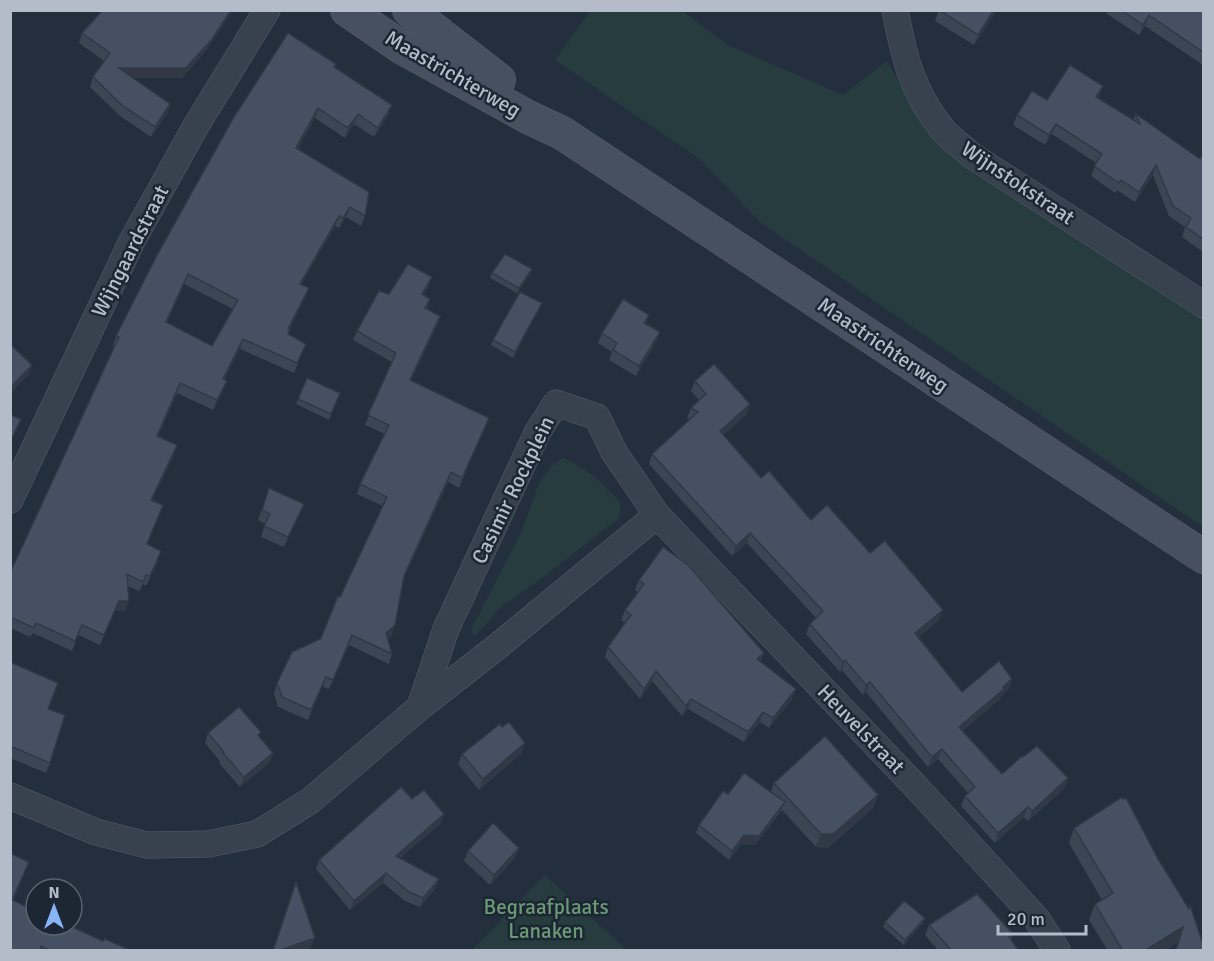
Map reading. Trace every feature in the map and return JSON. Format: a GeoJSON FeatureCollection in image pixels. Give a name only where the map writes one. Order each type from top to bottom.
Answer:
{"type":"FeatureCollection","features":[{"type":"Feature","properties":{"kind":"main road","name":"Maastrichterweg"},"geometry":{"type":"LineString","coordinates":[[346,10],[401,47],[528,117],[562,133],[1203,557]]}},
{"type":"Feature","properties":{"kind":"main road","name":"Maastrichterweg"},"geometry":{"type":"LineString","coordinates":[[409,10],[474,63],[538,109],[562,133]]}},
{"type":"Feature","properties":{"kind":"street","name":"Wijngaardstraat"},"geometry":{"type":"LineString","coordinates":[[10,500],[132,241],[197,124],[267,10]]}},
{"type":"Feature","properties":{"kind":"street","name":"Wijnstokstraat"},"geometry":{"type":"LineString","coordinates":[[895,10],[903,54],[918,95],[944,131],[971,155],[1203,305]]}},
{"type":"Feature","properties":{"kind":"street","name":"Casimir Rockplein"},"geometry":{"type":"LineString","coordinates":[[420,708],[446,629],[537,433],[556,403],[597,417],[614,452],[657,515]]}},
{"type":"Feature","properties":{"kind":"street"},"geometry":{"type":"LineString","coordinates":[[10,796],[96,832],[147,845],[208,844],[257,834],[310,801],[420,708],[657,515]]}},
{"type":"Feature","properties":{"kind":"street","name":"Heuvelstraat"},"geometry":{"type":"LineString","coordinates":[[657,515],[926,797],[1036,918],[1057,951]]}},
{"type":"Feature","properties":{"kind":"green space"},"geometry":{"type":"Polygon","coordinates":[[[681,10],[728,45],[843,95],[887,61],[927,131],[962,160],[1203,319],[1203,527],[760,222],[700,159],[555,60],[590,11],[681,10]]]}},
{"type":"Feature","properties":{"kind":"green space"},"geometry":{"type":"Polygon","coordinates":[[[563,458],[595,477],[621,504],[619,518],[501,607],[475,636],[471,633],[472,628],[521,533],[540,481],[554,464],[563,458]]]}},
{"type":"Feature","properties":{"kind":"green space","name":"Begraafplaats Lanaken"},"geometry":{"type":"Polygon","coordinates":[[[545,875],[627,950],[472,950],[545,875]]]}},
{"type":"Feature","properties":{"kind":"building"},"geometry":{"type":"Polygon","coordinates":[[[103,10],[231,10],[212,39],[186,68],[119,68],[170,104],[155,127],[123,106],[93,77],[110,53],[82,33],[103,10]]]}},
{"type":"Feature","properties":{"kind":"building"},"geometry":{"type":"Polygon","coordinates":[[[939,10],[994,10],[978,35],[939,10]]]}},
{"type":"Feature","properties":{"kind":"building"},"geometry":{"type":"Polygon","coordinates":[[[1121,10],[1203,10],[1203,52],[1149,15],[1143,25],[1121,10]]]}},
{"type":"Feature","properties":{"kind":"building"},"geometry":{"type":"Polygon","coordinates":[[[288,33],[336,64],[334,67],[392,105],[378,128],[358,114],[348,128],[318,108],[296,148],[369,192],[365,216],[350,207],[343,218],[339,216],[300,284],[309,288],[288,329],[290,330],[288,334],[306,344],[297,363],[243,339],[223,379],[227,381],[217,400],[180,383],[157,436],[177,445],[151,500],[163,505],[147,544],[161,551],[150,576],[146,575],[143,582],[127,574],[129,601],[119,601],[104,635],[82,625],[75,641],[36,623],[34,628],[10,617],[10,573],[119,337],[116,336],[156,257],[234,117],[288,33]],[[188,274],[166,322],[212,346],[238,300],[188,274]]]}},
{"type":"Feature","properties":{"kind":"building"},"geometry":{"type":"Polygon","coordinates":[[[1070,65],[1103,86],[1096,97],[1140,124],[1136,114],[1200,159],[1203,154],[1203,239],[1186,227],[1191,218],[1173,206],[1156,165],[1139,192],[1121,180],[1119,183],[1094,166],[1102,154],[1056,124],[1049,135],[1017,115],[1032,91],[1047,100],[1070,65]]]}},
{"type":"Feature","properties":{"kind":"building"},"geometry":{"type":"Polygon","coordinates":[[[505,254],[532,269],[519,288],[492,273],[505,254]]]}},
{"type":"Feature","properties":{"kind":"building"},"geometry":{"type":"Polygon","coordinates":[[[408,264],[432,277],[422,294],[430,299],[425,308],[440,316],[410,380],[489,418],[462,478],[451,472],[404,576],[395,625],[386,633],[392,654],[352,635],[333,680],[326,677],[311,710],[282,697],[277,683],[292,652],[322,638],[338,596],[340,597],[387,497],[360,484],[389,425],[368,415],[396,353],[357,331],[379,291],[389,294],[408,264]]]}},
{"type":"Feature","properties":{"kind":"building"},"geometry":{"type":"Polygon","coordinates":[[[520,292],[542,303],[515,352],[493,340],[520,292]]]}},
{"type":"Feature","properties":{"kind":"building"},"geometry":{"type":"Polygon","coordinates":[[[623,299],[649,315],[644,323],[660,332],[639,366],[613,350],[617,343],[602,333],[623,299]]]}},
{"type":"Feature","properties":{"kind":"building"},"geometry":{"type":"Polygon","coordinates":[[[10,344],[32,365],[10,388],[10,344]]]}},
{"type":"Feature","properties":{"kind":"building"},"geometry":{"type":"Polygon","coordinates":[[[714,364],[750,404],[720,431],[761,478],[769,471],[811,520],[827,505],[870,553],[885,541],[943,610],[915,633],[962,692],[999,661],[1012,679],[1003,687],[1004,689],[959,727],[1002,774],[1037,746],[1068,778],[1032,811],[1028,807],[998,833],[965,796],[975,787],[942,749],[932,757],[870,682],[866,685],[810,624],[823,611],[750,533],[736,546],[652,454],[698,412],[691,408],[706,394],[695,381],[714,364]]]}},
{"type":"Feature","properties":{"kind":"building"},"geometry":{"type":"Polygon","coordinates":[[[307,378],[340,393],[331,414],[298,399],[307,378]]]}},
{"type":"Feature","properties":{"kind":"building"},"geometry":{"type":"Polygon","coordinates":[[[10,415],[21,419],[10,442],[10,415]]]}},
{"type":"Feature","properties":{"kind":"building"},"geometry":{"type":"Polygon","coordinates":[[[269,488],[304,504],[288,537],[264,526],[270,514],[262,510],[269,488]]]}},
{"type":"Feature","properties":{"kind":"building"},"geometry":{"type":"Polygon","coordinates":[[[663,547],[688,565],[764,653],[757,659],[796,689],[773,718],[763,712],[748,732],[691,699],[686,706],[656,671],[644,689],[608,647],[631,615],[625,610],[644,584],[639,580],[663,547]]]}},
{"type":"Feature","properties":{"kind":"building"},"geometry":{"type":"Polygon","coordinates":[[[10,662],[58,683],[48,709],[65,715],[50,763],[10,746],[10,662]]]}},
{"type":"Feature","properties":{"kind":"building"},"geometry":{"type":"Polygon","coordinates":[[[239,707],[261,732],[258,735],[273,753],[244,777],[208,733],[239,707]]]}},
{"type":"Feature","properties":{"kind":"building"},"geometry":{"type":"Polygon","coordinates":[[[509,722],[525,743],[483,779],[462,754],[500,724],[502,727],[509,722]]]}},
{"type":"Feature","properties":{"kind":"building"},"geometry":{"type":"Polygon","coordinates":[[[825,736],[878,795],[833,834],[821,834],[774,783],[825,736]]]}},
{"type":"Feature","properties":{"kind":"building"},"geometry":{"type":"Polygon","coordinates":[[[744,773],[785,802],[759,836],[744,835],[732,851],[699,825],[723,791],[728,794],[744,773]]]}},
{"type":"Feature","properties":{"kind":"building"},"geometry":{"type":"Polygon","coordinates":[[[401,787],[412,799],[424,790],[444,814],[396,856],[439,879],[423,898],[409,892],[386,873],[354,901],[319,860],[401,787]]]}},
{"type":"Feature","properties":{"kind":"building"},"geometry":{"type":"Polygon","coordinates":[[[1122,797],[1126,798],[1158,859],[1189,909],[1190,905],[1203,944],[1203,951],[1176,951],[1183,927],[1144,951],[1123,951],[1095,904],[1113,893],[1074,828],[1122,797]]]}},
{"type":"Feature","properties":{"kind":"building"},"geometry":{"type":"Polygon","coordinates":[[[493,823],[519,848],[494,875],[468,851],[493,823]]]}},
{"type":"Feature","properties":{"kind":"building"},"geometry":{"type":"Polygon","coordinates":[[[10,853],[29,862],[12,900],[24,906],[24,937],[84,937],[84,932],[132,951],[51,951],[41,946],[40,951],[10,951],[10,853]]]}},
{"type":"Feature","properties":{"kind":"building"},"geometry":{"type":"Polygon","coordinates":[[[296,882],[315,938],[273,951],[296,882]]]}},
{"type":"Feature","properties":{"kind":"building"},"geometry":{"type":"Polygon","coordinates":[[[977,894],[1013,934],[1009,937],[1019,951],[952,951],[929,925],[977,894]]]}},
{"type":"Feature","properties":{"kind":"building"},"geometry":{"type":"Polygon","coordinates":[[[904,901],[925,918],[905,940],[885,922],[904,901]]]}}]}
